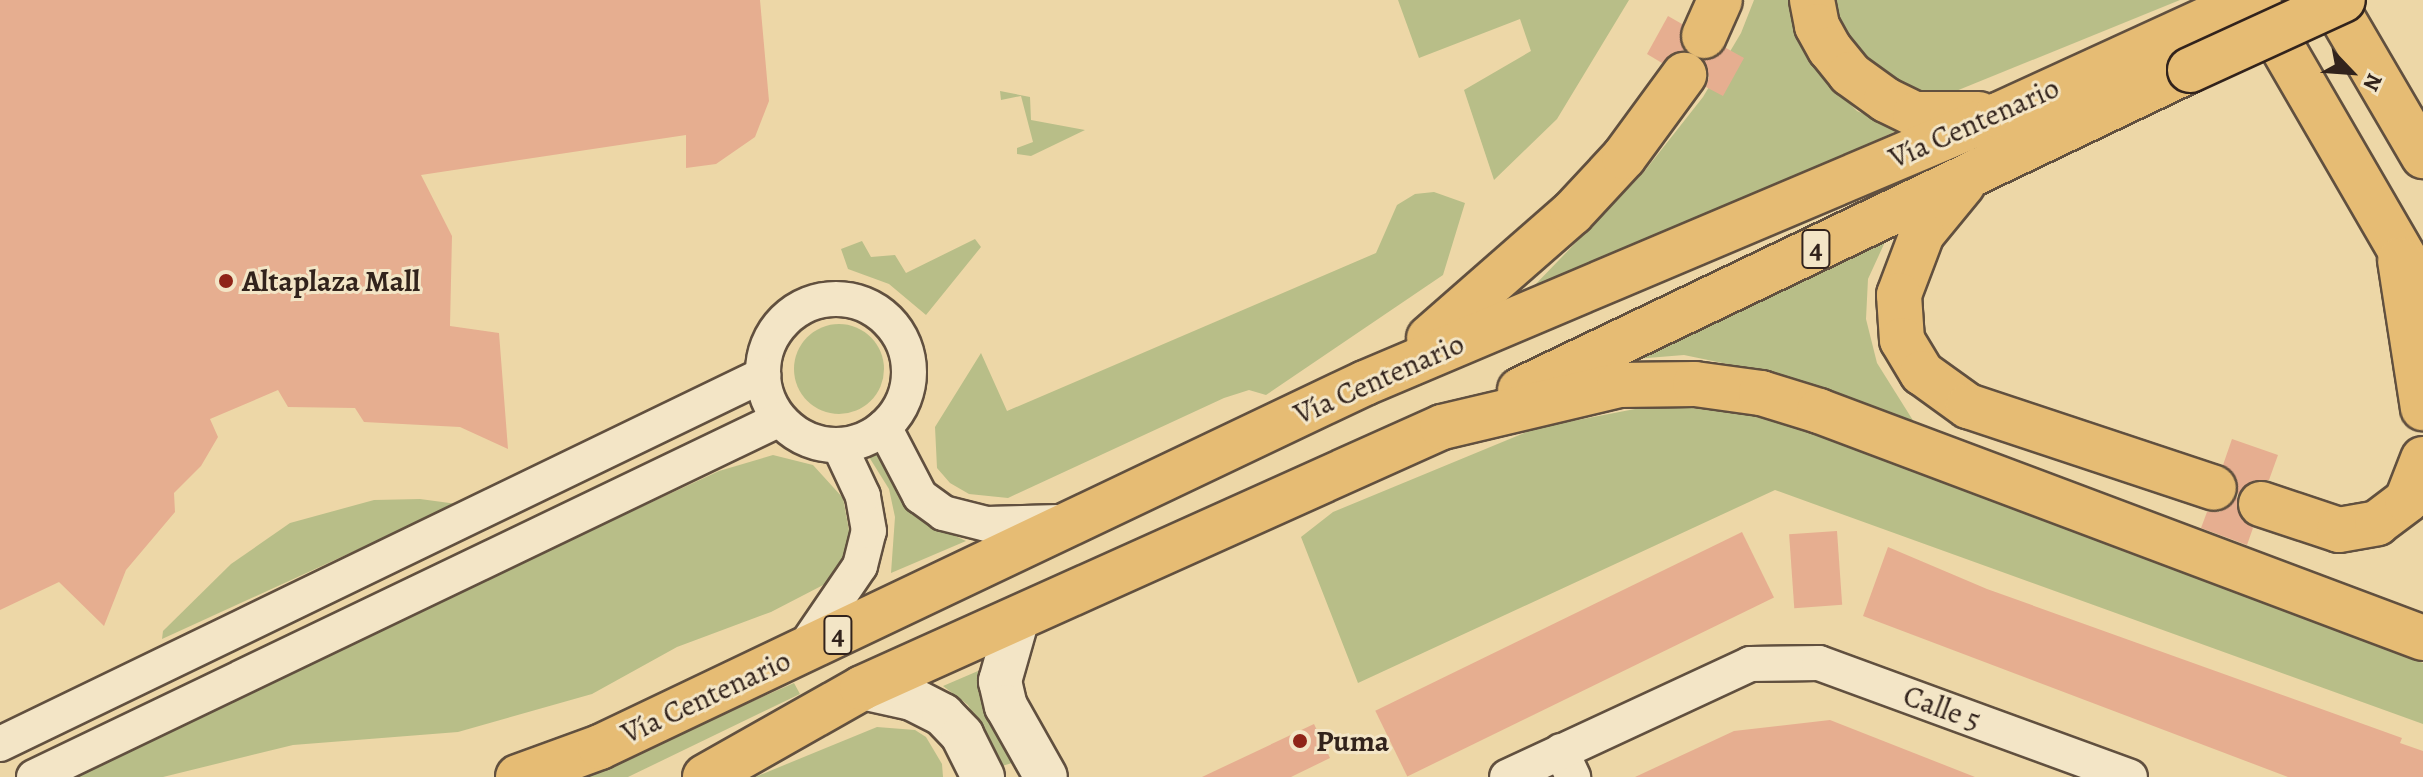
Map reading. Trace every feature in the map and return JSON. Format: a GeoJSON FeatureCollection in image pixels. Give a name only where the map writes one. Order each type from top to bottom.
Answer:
{"type":"FeatureCollection","features":[{"type":"Feature","properties":{"kind":"highway"},"geometry":{"type":"LineString","coordinates":[[1812,0],[1817,26],[1830,49],[1850,74],[1886,100],[1915,114],[1998,115]]}},
{"type":"Feature","properties":{"kind":"highway"},"geometry":{"type":"LineString","coordinates":[[2252,0],[2423,290]]}},
{"type":"Feature","properties":{"kind":"highway","name":"Vía Centenario"},"geometry":{"type":"LineString","coordinates":[[705,777],[862,688],[1442,427],[1971,175],[2181,53],[2252,0]]}},
{"type":"Feature","properties":{"kind":"highway"},"geometry":{"type":"LineString","coordinates":[[2332,0],[2423,156]]}},
{"type":"Feature","properties":{"kind":"highway","name":"Vía Centenario"},"geometry":{"type":"LineString","coordinates":[[518,777],[600,747],[1365,383],[1998,115],[2343,0]]}},
{"type":"Feature","properties":{"kind":"highway"},"geometry":{"type":"LineString","coordinates":[[1365,383],[1454,321],[1572,213],[1624,157],[1684,75]]}},
{"type":"Feature","properties":{"kind":"highway"},"geometry":{"type":"LineString","coordinates":[[1971,175],[1922,234],[1899,295],[1902,340],[1922,373],[1968,406],[2214,488]]}},
{"type":"Feature","properties":{"kind":"highway"},"geometry":{"type":"LineString","coordinates":[[2398,246],[2423,408]]}},
{"type":"Feature","properties":{"kind":"highway"},"geometry":{"type":"LineString","coordinates":[[1442,427],[1619,385],[1695,384],[1761,393],[1819,411],[2423,638]]}},
{"type":"Feature","properties":{"kind":"highway"},"geometry":{"type":"LineString","coordinates":[[2261,504],[2339,530],[2377,523],[2407,500],[2423,459]]}},
{"type":"Feature","properties":{"kind":"street"},"geometry":{"type":"LineString","coordinates":[[839,298],[864,303],[885,316],[901,336],[909,359],[909,385],[900,408],[884,427],[863,440],[839,445],[797,434],[780,419],[763,375],[771,338],[797,310],[839,298]]}},
{"type":"Feature","properties":{"kind":"street"},"geometry":{"type":"LineString","coordinates":[[0,744],[763,375]]}},
{"type":"Feature","properties":{"kind":"street"},"geometry":{"type":"LineString","coordinates":[[34,777],[780,419]]}},
{"type":"Feature","properties":{"kind":"street"},"geometry":{"type":"LineString","coordinates":[[884,427],[920,496],[943,513],[987,524],[1076,521]]}},
{"type":"Feature","properties":{"kind":"street"},"geometry":{"type":"LineString","coordinates":[[800,653],[838,605],[860,566],[869,531],[863,496],[839,445]]}},
{"type":"Feature","properties":{"kind":"street"},"geometry":{"type":"LineString","coordinates":[[1018,618],[1000,681],[1006,706],[1046,777]]}},
{"type":"Feature","properties":{"kind":"street","name":"Calle 5"},"geometry":{"type":"LineString","coordinates":[[1567,764],[1750,664],[1819,663],[2130,777]]}},
{"type":"Feature","properties":{"kind":"street"},"geometry":{"type":"LineString","coordinates":[[862,688],[912,699],[943,715],[962,735],[983,777]]}},
{"type":"Feature","properties":{"kind":"street"},"geometry":{"type":"LineString","coordinates":[[1507,777],[1567,764]]}},
{"type":"Feature","properties":{"kind":"green space"},"geometry":{"type":"Polygon","coordinates":[[[1398,0],[1629,0],[1557,119],[1494,180],[1464,90],[1531,51],[1520,19],[1419,58],[1398,0]]]}},
{"type":"Feature","properties":{"kind":"green space"},"geometry":{"type":"Polygon","coordinates":[[[1754,0],[1795,0],[1836,90],[1857,111],[1879,121],[1909,125],[1491,319],[1531,289],[1643,173],[1703,97],[1741,33],[1754,0]]]}},
{"type":"Feature","properties":{"kind":"green space"},"geometry":{"type":"Polygon","coordinates":[[[1831,0],[2180,0],[1956,91],[1900,91],[1843,39],[1831,0]]]}},
{"type":"Feature","properties":{"kind":"green space"},"geometry":{"type":"Polygon","coordinates":[[[1000,91],[1030,97],[1031,120],[1085,130],[1031,156],[1017,154],[1017,148],[1033,142],[1021,96],[1001,100],[1000,91]]]}},
{"type":"Feature","properties":{"kind":"green space"},"geometry":{"type":"Polygon","coordinates":[[[1434,192],[1465,203],[1443,275],[1266,395],[1249,390],[1224,398],[1008,498],[969,494],[950,483],[937,468],[935,427],[981,353],[1007,411],[1376,253],[1397,205],[1415,194],[1434,192]]]}},
{"type":"Feature","properties":{"kind":"green space"},"geometry":{"type":"Polygon","coordinates":[[[1890,231],[1868,279],[1866,319],[1877,363],[1914,422],[1732,365],[1684,355],[1635,359],[1890,231]]]}},
{"type":"Feature","properties":{"kind":"green space"},"geometry":{"type":"Polygon","coordinates":[[[975,239],[981,247],[926,315],[889,284],[848,269],[841,249],[862,241],[871,257],[895,255],[906,273],[975,239]]]}},
{"type":"Feature","properties":{"kind":"green space"},"geometry":{"type":"Polygon","coordinates":[[[830,324],[848,324],[864,331],[877,344],[884,360],[884,378],[877,394],[864,407],[848,414],[830,414],[814,407],[801,394],[794,378],[794,360],[801,344],[814,331],[830,324]]]}},
{"type":"Feature","properties":{"kind":"green space"},"geometry":{"type":"Polygon","coordinates":[[[1661,404],[1754,416],[1863,448],[2407,655],[2423,663],[2423,724],[1775,490],[1358,683],[1301,537],[1333,512],[1536,428],[1661,404]]]}},
{"type":"Feature","properties":{"kind":"green space"},"geometry":{"type":"Polygon","coordinates":[[[880,453],[893,486],[926,522],[966,541],[891,573],[895,517],[889,489],[869,457],[880,453]]]}},
{"type":"Feature","properties":{"kind":"green space"},"geometry":{"type":"Polygon","coordinates":[[[773,455],[813,465],[843,498],[851,541],[829,582],[771,612],[677,647],[592,694],[458,732],[293,745],[163,777],[57,777],[719,471],[773,455]]]}},
{"type":"Feature","properties":{"kind":"green space"},"geometry":{"type":"Polygon","coordinates":[[[420,499],[457,504],[162,639],[163,631],[231,564],[290,523],[374,500],[420,499]]]}},
{"type":"Feature","properties":{"kind":"green space"},"geometry":{"type":"Polygon","coordinates":[[[992,665],[1022,760],[1002,766],[968,705],[943,686],[992,665]]]}},
{"type":"Feature","properties":{"kind":"green space"},"geometry":{"type":"Polygon","coordinates":[[[794,683],[800,694],[628,777],[560,777],[628,756],[794,683]]]}},
{"type":"Feature","properties":{"kind":"green space"},"geometry":{"type":"Polygon","coordinates":[[[877,727],[915,730],[926,737],[942,764],[943,777],[755,777],[877,727]]]}},
{"type":"Feature","properties":{"kind":"building","name":"Altaplaza Mall"},"geometry":{"type":"Polygon","coordinates":[[[0,0],[760,0],[769,101],[755,137],[716,164],[686,168],[686,135],[421,175],[452,236],[450,326],[499,333],[508,449],[460,427],[364,422],[355,408],[288,407],[278,390],[210,419],[218,437],[201,466],[174,493],[175,512],[126,570],[104,626],[59,582],[0,610],[0,0]]]}},
{"type":"Feature","properties":{"kind":"building"},"geometry":{"type":"Polygon","coordinates":[[[1668,16],[1682,24],[1684,50],[1662,63],[1647,54],[1668,16]]]}},
{"type":"Feature","properties":{"kind":"building"},"geometry":{"type":"Polygon","coordinates":[[[1726,48],[1744,58],[1723,96],[1706,87],[1709,77],[1703,60],[1726,48]]]}},
{"type":"Feature","properties":{"kind":"building"},"geometry":{"type":"Polygon","coordinates":[[[2232,439],[2278,455],[2269,480],[2255,480],[2238,495],[2233,472],[2223,465],[2232,439]]]}},
{"type":"Feature","properties":{"kind":"building"},"geometry":{"type":"Polygon","coordinates":[[[2237,497],[2242,520],[2253,528],[2247,545],[2201,528],[2207,512],[2220,512],[2237,497]]]}},
{"type":"Feature","properties":{"kind":"building"},"geometry":{"type":"Polygon","coordinates":[[[1837,531],[1842,605],[1794,608],[1789,534],[1837,531]]]}},
{"type":"Feature","properties":{"kind":"building"},"geometry":{"type":"Polygon","coordinates":[[[1742,532],[1774,598],[1407,776],[1375,711],[1742,532]]]}},
{"type":"Feature","properties":{"kind":"building"},"geometry":{"type":"Polygon","coordinates":[[[1888,547],[1987,589],[2402,738],[2400,743],[2423,751],[2423,777],[2288,777],[1863,616],[1888,547]]]}},
{"type":"Feature","properties":{"kind":"building"},"geometry":{"type":"Polygon","coordinates":[[[1830,720],[1975,777],[1635,777],[1734,731],[1830,720]]]}},
{"type":"Feature","properties":{"kind":"building","name":"Puma"},"geometry":{"type":"Polygon","coordinates":[[[1314,724],[1330,758],[1291,777],[1202,777],[1314,724]]]}},
{"type":"Feature","properties":{"kind":"place","name":"Altaplaza Mall"},"geometry":{"type":"Point","coordinates":[226,281]}},
{"type":"Feature","properties":{"kind":"place","name":"Puma"},"geometry":{"type":"Point","coordinates":[1300,741]}}]}
